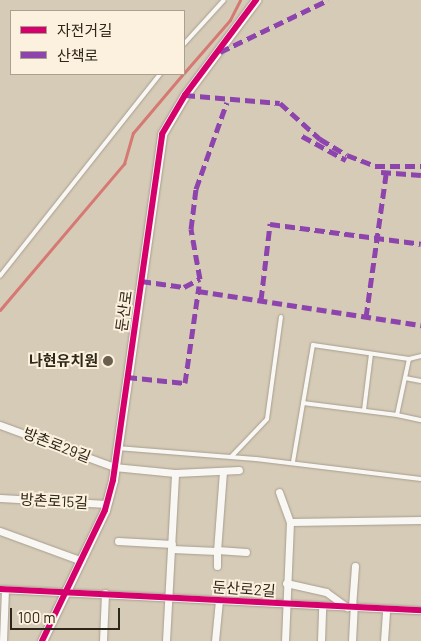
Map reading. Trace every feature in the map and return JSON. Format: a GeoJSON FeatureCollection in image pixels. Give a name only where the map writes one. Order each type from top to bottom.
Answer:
{"type":"FeatureCollection","features":[{"type":"Feature","properties":{"kind":"street","name":"둔산로"},"geometry":{"type":"LineString","coordinates":[[42,641],[82,561],[107,504],[117,448],[162,134],[185,95],[256,0]]}},
{"type":"Feature","properties":{"kind":"street","name":"방촌로29길"},"geometry":{"type":"LineString","coordinates":[[0,425],[114,467],[175,473]]}},
{"type":"Feature","properties":{"kind":"street"},"geometry":{"type":"LineString","coordinates":[[166,641],[170,596],[175,473],[239,470]]}},
{"type":"Feature","properties":{"kind":"street"},"geometry":{"type":"LineString","coordinates":[[216,566],[223,471]]}},
{"type":"Feature","properties":{"kind":"street"},"geometry":{"type":"LineString","coordinates":[[279,492],[290,522],[421,520]]}},
{"type":"Feature","properties":{"kind":"street","name":"방촌로15길"},"geometry":{"type":"LineString","coordinates":[[0,498],[107,504]]}},
{"type":"Feature","properties":{"kind":"street","name":"둔산로2길"},"geometry":{"type":"LineString","coordinates":[[285,641],[285,604],[290,522]]}},
{"type":"Feature","properties":{"kind":"street"},"geometry":{"type":"LineString","coordinates":[[0,531],[82,561]]}},
{"type":"Feature","properties":{"kind":"street"},"geometry":{"type":"LineString","coordinates":[[118,541],[246,552]]}},
{"type":"Feature","properties":{"kind":"street"},"geometry":{"type":"LineString","coordinates":[[352,641],[351,607],[354,566]]}},
{"type":"Feature","properties":{"kind":"street"},"geometry":{"type":"LineString","coordinates":[[286,583],[326,592],[351,607]]}},
{"type":"Feature","properties":{"kind":"street"},"geometry":{"type":"LineString","coordinates":[[3,589],[4,641]]}},
{"type":"Feature","properties":{"kind":"street","name":"둔산로2길"},"geometry":{"type":"LineString","coordinates":[[3,589],[421,610]]}},
{"type":"Feature","properties":{"kind":"street"},"geometry":{"type":"LineString","coordinates":[[103,641],[105,593]]}},
{"type":"Feature","properties":{"kind":"street"},"geometry":{"type":"LineString","coordinates":[[215,641],[219,600]]}},
{"type":"Feature","properties":{"kind":"street"},"geometry":{"type":"LineString","coordinates":[[321,641],[322,606]]}},
{"type":"Feature","properties":{"kind":"street"},"geometry":{"type":"LineString","coordinates":[[384,641],[386,608]]}},
{"type":"Feature","properties":{"kind":"lane"},"geometry":{"type":"LineString","coordinates":[[185,43],[224,0]]}},
{"type":"Feature","properties":{"kind":"lane"},"geometry":{"type":"LineString","coordinates":[[0,276],[159,75]]}},
{"type":"Feature","properties":{"kind":"lane"},"geometry":{"type":"LineString","coordinates":[[231,457],[267,419],[281,317]]}},
{"type":"Feature","properties":{"kind":"lane"},"geometry":{"type":"LineString","coordinates":[[293,462],[313,345],[409,359],[421,356]]}},
{"type":"Feature","properties":{"kind":"lane"},"geometry":{"type":"LineString","coordinates":[[364,410],[371,354]]}},
{"type":"Feature","properties":{"kind":"lane"},"geometry":{"type":"LineString","coordinates":[[397,415],[409,359]]}},
{"type":"Feature","properties":{"kind":"lane"},"geometry":{"type":"LineString","coordinates":[[405,378],[421,381]]}},
{"type":"Feature","properties":{"kind":"lane"},"geometry":{"type":"LineString","coordinates":[[304,402],[421,420]]}},
{"type":"Feature","properties":{"kind":"lane"},"geometry":{"type":"LineString","coordinates":[[117,448],[293,462],[421,479]]}},
{"type":"Feature","properties":{"kind":"waterway"},"geometry":{"type":"LineString","coordinates":[[185,72],[230,20],[240,0]]}},
{"type":"Feature","properties":{"kind":"waterway"},"geometry":{"type":"LineString","coordinates":[[0,310],[124,164],[133,133],[182,75]]}},
{"type":"Feature","properties":{"kind":"marked path"},"geometry":{"type":"LineString","coordinates":[[220,52],[328,0]]}},
{"type":"Feature","properties":{"kind":"marked path"},"geometry":{"type":"LineString","coordinates":[[185,95],[280,103],[320,139],[347,155],[375,166],[421,166]]}},
{"type":"Feature","properties":{"kind":"marked path"},"geometry":{"type":"LineString","coordinates":[[141,281],[184,287],[200,279],[191,229],[196,189],[227,102]]}},
{"type":"Feature","properties":{"kind":"marked path"},"geometry":{"type":"LineString","coordinates":[[302,136],[346,160]]}},
{"type":"Feature","properties":{"kind":"marked path"},"geometry":{"type":"LineString","coordinates":[[381,172],[421,175]]}},
{"type":"Feature","properties":{"kind":"marked path"},"geometry":{"type":"LineString","coordinates":[[366,317],[386,174]]}},
{"type":"Feature","properties":{"kind":"marked path"},"geometry":{"type":"LineString","coordinates":[[261,300],[270,224],[421,244]]}},
{"type":"Feature","properties":{"kind":"marked path"},"geometry":{"type":"LineString","coordinates":[[127,377],[185,383],[199,286]]}},
{"type":"Feature","properties":{"kind":"marked path"},"geometry":{"type":"LineString","coordinates":[[198,291],[421,325]]}},
{"type":"Feature","properties":{"kind":"cycle path"},"geometry":{"type":"LineString","coordinates":[[42,641],[105,510],[113,480],[162,134],[185,95],[256,0]]}},
{"type":"Feature","properties":{"kind":"cycle path"},"geometry":{"type":"LineString","coordinates":[[0,589],[421,610]]}},
{"type":"Feature","properties":{"kind":"place","name":"나현유치원"},"geometry":{"type":"Point","coordinates":[108,361]}}]}
